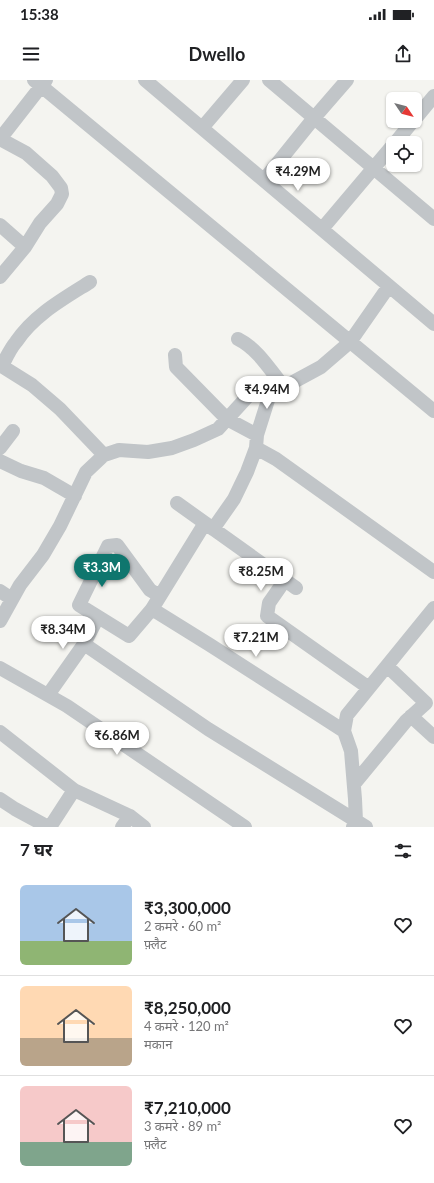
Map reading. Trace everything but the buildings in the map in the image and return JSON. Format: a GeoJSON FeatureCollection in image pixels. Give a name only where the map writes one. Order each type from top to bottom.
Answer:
{"type":"FeatureCollection","features":[{"type":"Feature","properties":{"kind":"street"},"geometry":{"type":"LineString","coordinates":[[145,80],[434,324]]}},
{"type":"Feature","properties":{"kind":"street"},"geometry":{"type":"LineString","coordinates":[[202,128],[243,80]]}},
{"type":"Feature","properties":{"kind":"street"},"geometry":{"type":"LineString","coordinates":[[269,80],[433,216]]}},
{"type":"Feature","properties":{"kind":"street"},"geometry":{"type":"LineString","coordinates":[[264,180],[347,80]]}},
{"type":"Feature","properties":{"kind":"street"},"geometry":{"type":"LineString","coordinates":[[0,277],[25,247],[40,223],[57,204],[62,194],[61,188],[52,176],[26,153],[0,139],[40,82],[434,411]]}},
{"type":"Feature","properties":{"kind":"street"},"geometry":{"type":"LineString","coordinates":[[422,110],[434,96]]}},
{"type":"Feature","properties":{"kind":"street"},"geometry":{"type":"LineString","coordinates":[[401,136],[407,128]]}},
{"type":"Feature","properties":{"kind":"street"},"geometry":{"type":"LineString","coordinates":[[322,229],[386,154]]}},
{"type":"Feature","properties":{"kind":"street"},"geometry":{"type":"LineString","coordinates":[[0,225],[25,247]]}},
{"type":"Feature","properties":{"kind":"street"},"geometry":{"type":"LineString","coordinates":[[90,282],[46,310],[28,326],[15,342],[1,365],[32,385],[60,409],[104,455]]}},
{"type":"Feature","properties":{"kind":"street"},"geometry":{"type":"LineString","coordinates":[[160,596],[150,590],[117,545],[108,546],[79,605],[129,636],[152,609],[209,526],[234,499],[247,472],[268,397],[321,366],[350,342],[389,286]]}},
{"type":"Feature","properties":{"kind":"street"},"geometry":{"type":"LineString","coordinates":[[238,339],[248,344],[255,351],[284,387]]}},
{"type":"Feature","properties":{"kind":"street"},"geometry":{"type":"LineString","coordinates":[[175,355],[176,367],[227,419],[276,459],[434,572]]}},
{"type":"Feature","properties":{"kind":"street"},"geometry":{"type":"LineString","coordinates":[[0,621],[20,585],[44,555],[86,472],[104,455],[119,450],[148,452],[172,448],[218,429],[248,396],[259,393],[268,397]]}},
{"type":"Feature","properties":{"kind":"street"},"geometry":{"type":"LineString","coordinates":[[0,448],[14,431]]}},
{"type":"Feature","properties":{"kind":"street"},"geometry":{"type":"LineString","coordinates":[[0,461],[21,471],[44,478],[75,496]]}},
{"type":"Feature","properties":{"kind":"street"},"geometry":{"type":"LineString","coordinates":[[177,503],[291,584],[269,603],[267,616],[369,688]]}},
{"type":"Feature","properties":{"kind":"street"},"geometry":{"type":"LineString","coordinates":[[0,591],[12,599]]}},
{"type":"Feature","properties":{"kind":"street"},"geometry":{"type":"LineString","coordinates":[[359,825],[351,751],[344,731],[347,715],[434,608]]}},
{"type":"Feature","properties":{"kind":"street"},"geometry":{"type":"LineString","coordinates":[[152,609],[344,731]]}},
{"type":"Feature","properties":{"kind":"street"},"geometry":{"type":"LineString","coordinates":[[48,695],[84,644],[98,617]]}},
{"type":"Feature","properties":{"kind":"street"},"geometry":{"type":"LineString","coordinates":[[84,644],[208,729],[359,825]]}},
{"type":"Feature","properties":{"kind":"street"},"geometry":{"type":"LineString","coordinates":[[354,784],[411,716],[426,703],[386,666]]}},
{"type":"Feature","properties":{"kind":"street"},"geometry":{"type":"LineString","coordinates":[[0,668],[48,695],[86,719],[245,827]]}},
{"type":"Feature","properties":{"kind":"street"},"geometry":{"type":"LineString","coordinates":[[411,716],[434,737]]}},
{"type":"Feature","properties":{"kind":"street"},"geometry":{"type":"LineString","coordinates":[[0,732],[74,790],[126,821],[144,827]]}},
{"type":"Feature","properties":{"kind":"street"},"geometry":{"type":"LineString","coordinates":[[0,799],[15,809],[49,827],[74,790]]}}]}
